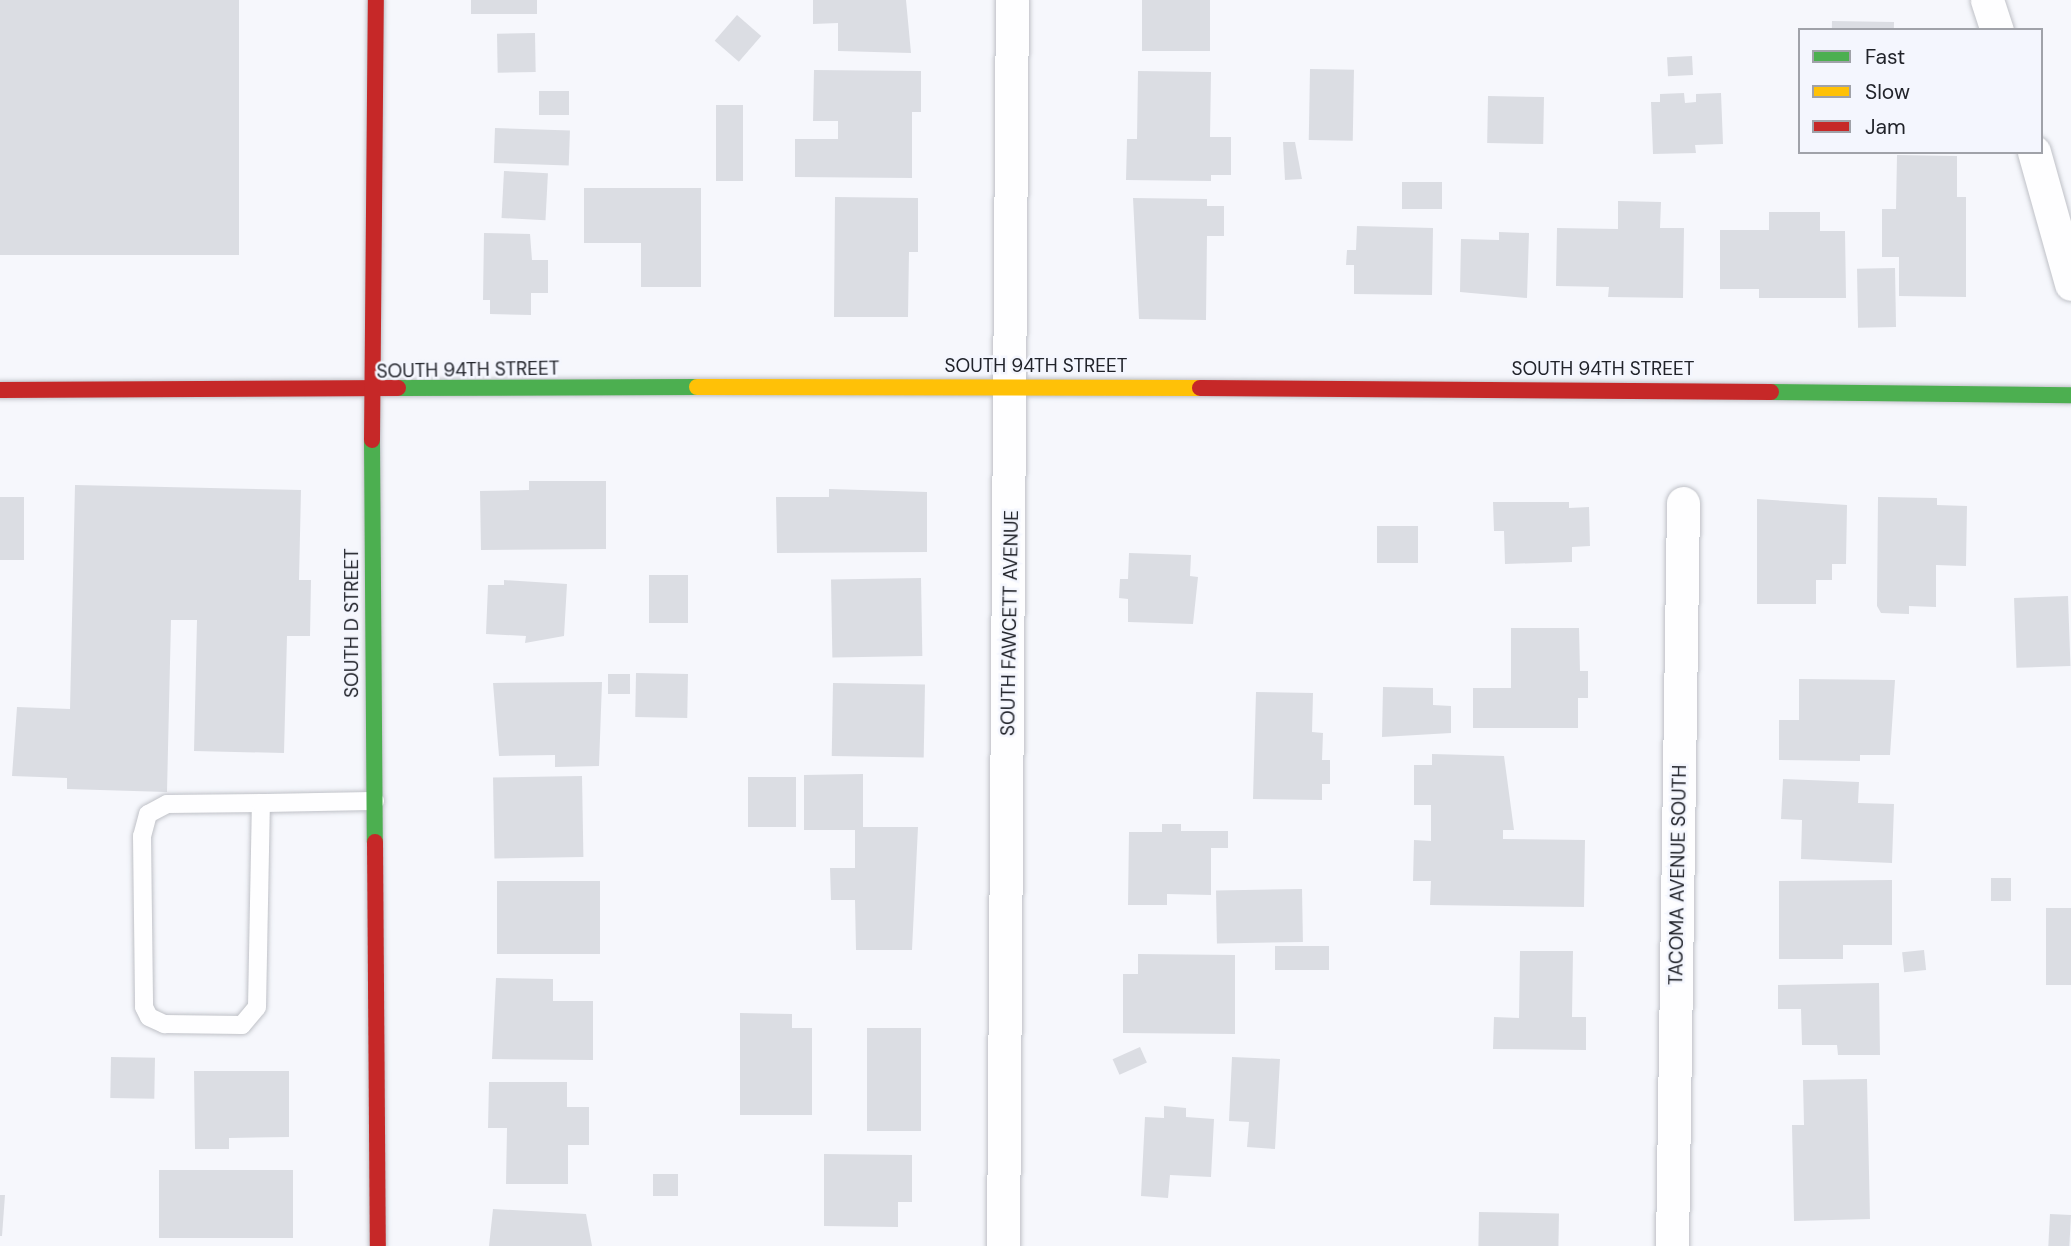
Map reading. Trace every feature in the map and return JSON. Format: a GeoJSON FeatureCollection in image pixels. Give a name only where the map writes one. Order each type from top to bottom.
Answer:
{"type":"FeatureCollection","features":[{"type":"Feature","properties":{"kind":"street","name":"SOUTH D STREET"},"geometry":{"type":"LineString","coordinates":[[376,0],[372,392],[378,1246]]}},
{"type":"Feature","properties":{"kind":"street","name":"SOUTH FAWCETT AVENUE"},"geometry":{"type":"LineString","coordinates":[[1003,1246],[1012,386],[1012,0]]}},
{"type":"Feature","properties":{"kind":"street"},"geometry":{"type":"LineString","coordinates":[[1987,0],[1996,28]]}},
{"type":"Feature","properties":{"kind":"street"},"geometry":{"type":"LineString","coordinates":[[2035,154],[2071,284]]}},
{"type":"Feature","properties":{"kind":"street","name":"SOUTH 94TH STREET"},"geometry":{"type":"LineString","coordinates":[[0,390],[372,392],[1012,386],[2071,395]]}},
{"type":"Feature","properties":{"kind":"street","name":"TACOMA AVENUE SOUTH"},"geometry":{"type":"LineString","coordinates":[[1672,1246],[1683,503]]}},
{"type":"Feature","properties":{"kind":"lane"},"geometry":{"type":"LineString","coordinates":[[261,803],[257,1007],[242,1025],[164,1024],[149,1017],[144,1007],[142,836],[148,814],[167,804],[374,801]]}},
{"type":"Feature","properties":{"kind":"building"},"geometry":{"type":"Polygon","coordinates":[[[0,0],[239,0],[239,255],[0,255],[0,0]]]}},
{"type":"Feature","properties":{"kind":"building"},"geometry":{"type":"Polygon","coordinates":[[[471,0],[537,0],[537,14],[471,14],[471,0]]]}},
{"type":"Feature","properties":{"kind":"building"},"geometry":{"type":"Polygon","coordinates":[[[813,0],[906,0],[911,53],[838,51],[838,23],[813,24],[813,0]]]}},
{"type":"Feature","properties":{"kind":"building"},"geometry":{"type":"Polygon","coordinates":[[[1142,0],[1210,0],[1210,51],[1142,51],[1142,0]]]}},
{"type":"Feature","properties":{"kind":"building"},"geometry":{"type":"Polygon","coordinates":[[[737,15],[761,36],[739,62],[715,41],[737,15]]]}},
{"type":"Feature","properties":{"kind":"building"},"geometry":{"type":"Polygon","coordinates":[[[1832,21],[1894,22],[1894,28],[1832,28],[1832,21]]]}},
{"type":"Feature","properties":{"kind":"building"},"geometry":{"type":"Polygon","coordinates":[[[535,33],[536,72],[498,73],[497,34],[535,33]]]}},
{"type":"Feature","properties":{"kind":"building"},"geometry":{"type":"Polygon","coordinates":[[[1692,56],[1693,75],[1668,76],[1667,57],[1692,56]]]}},
{"type":"Feature","properties":{"kind":"building"},"geometry":{"type":"Polygon","coordinates":[[[1310,69],[1354,70],[1353,141],[1309,140],[1310,69]]]}},
{"type":"Feature","properties":{"kind":"building"},"geometry":{"type":"Polygon","coordinates":[[[814,70],[921,71],[921,112],[912,112],[912,178],[795,177],[795,139],[838,139],[838,121],[813,121],[814,70]]]}},
{"type":"Feature","properties":{"kind":"building"},"geometry":{"type":"Polygon","coordinates":[[[1138,71],[1211,72],[1210,137],[1231,137],[1231,175],[1211,175],[1211,181],[1126,180],[1127,139],[1137,139],[1138,71]]]}},
{"type":"Feature","properties":{"kind":"building"},"geometry":{"type":"Polygon","coordinates":[[[539,91],[569,91],[569,115],[539,115],[539,91]]]}},
{"type":"Feature","properties":{"kind":"building"},"geometry":{"type":"Polygon","coordinates":[[[1684,93],[1685,103],[1696,102],[1696,94],[1721,93],[1723,144],[1695,145],[1696,153],[1653,154],[1651,102],[1660,102],[1660,94],[1684,93]]]}},
{"type":"Feature","properties":{"kind":"building"},"geometry":{"type":"Polygon","coordinates":[[[1488,96],[1544,97],[1543,144],[1487,143],[1488,96]]]}},
{"type":"Feature","properties":{"kind":"building"},"geometry":{"type":"Polygon","coordinates":[[[716,105],[743,105],[743,181],[716,181],[716,105]]]}},
{"type":"Feature","properties":{"kind":"building"},"geometry":{"type":"Polygon","coordinates":[[[495,128],[570,131],[569,166],[494,163],[495,128]]]}},
{"type":"Feature","properties":{"kind":"building"},"geometry":{"type":"Polygon","coordinates":[[[1283,142],[1295,142],[1302,179],[1285,180],[1283,142]]]}},
{"type":"Feature","properties":{"kind":"building"},"geometry":{"type":"Polygon","coordinates":[[[1897,155],[1957,156],[1957,197],[1966,197],[1966,297],[1899,296],[1899,257],[1882,257],[1882,209],[1896,209],[1897,155]]]}},
{"type":"Feature","properties":{"kind":"building"},"geometry":{"type":"Polygon","coordinates":[[[504,171],[548,173],[545,220],[502,218],[504,171]]]}},
{"type":"Feature","properties":{"kind":"building"},"geometry":{"type":"Polygon","coordinates":[[[1402,182],[1442,182],[1442,209],[1402,209],[1402,182]]]}},
{"type":"Feature","properties":{"kind":"building"},"geometry":{"type":"Polygon","coordinates":[[[584,188],[701,188],[701,287],[641,287],[641,243],[584,243],[584,188]]]}},
{"type":"Feature","properties":{"kind":"building"},"geometry":{"type":"Polygon","coordinates":[[[835,197],[918,198],[918,252],[909,252],[908,317],[834,317],[835,197]]]}},
{"type":"Feature","properties":{"kind":"building"},"geometry":{"type":"Polygon","coordinates":[[[1133,198],[1207,199],[1207,206],[1224,206],[1224,236],[1207,236],[1206,320],[1139,319],[1133,198]]]}},
{"type":"Feature","properties":{"kind":"building"},"geometry":{"type":"Polygon","coordinates":[[[1618,201],[1661,202],[1660,228],[1684,228],[1683,298],[1608,297],[1609,287],[1556,286],[1557,228],[1618,229],[1618,201]]]}},
{"type":"Feature","properties":{"kind":"building"},"geometry":{"type":"Polygon","coordinates":[[[1769,212],[1820,212],[1820,231],[1845,231],[1846,298],[1759,298],[1759,289],[1720,289],[1720,230],[1769,230],[1769,212]]]}},
{"type":"Feature","properties":{"kind":"building"},"geometry":{"type":"Polygon","coordinates":[[[1357,226],[1433,228],[1432,295],[1354,294],[1354,265],[1346,265],[1347,250],[1356,250],[1357,226]]]}},
{"type":"Feature","properties":{"kind":"building"},"geometry":{"type":"Polygon","coordinates":[[[1499,232],[1529,233],[1527,298],[1460,292],[1461,239],[1499,240],[1499,232]]]}},
{"type":"Feature","properties":{"kind":"building"},"geometry":{"type":"Polygon","coordinates":[[[484,233],[530,234],[532,260],[548,260],[548,293],[531,293],[531,315],[490,314],[490,300],[483,300],[484,233]]]}},
{"type":"Feature","properties":{"kind":"building"},"geometry":{"type":"Polygon","coordinates":[[[1895,268],[1896,327],[1858,328],[1857,269],[1895,268]]]}},
{"type":"Feature","properties":{"kind":"building"},"geometry":{"type":"Polygon","coordinates":[[[529,481],[606,481],[606,549],[481,550],[480,491],[529,490],[529,481]]]}},
{"type":"Feature","properties":{"kind":"building"},"geometry":{"type":"Polygon","coordinates":[[[75,485],[301,490],[299,580],[311,580],[310,636],[287,636],[284,753],[194,751],[197,620],[171,620],[167,792],[67,789],[67,778],[12,776],[17,707],[70,709],[75,485]]]}},
{"type":"Feature","properties":{"kind":"building"},"geometry":{"type":"Polygon","coordinates":[[[829,489],[927,492],[927,552],[777,553],[776,497],[829,497],[829,489]]]}},
{"type":"Feature","properties":{"kind":"building"},"geometry":{"type":"Polygon","coordinates":[[[0,497],[24,497],[24,560],[0,560],[0,497]]]}},
{"type":"Feature","properties":{"kind":"building"},"geometry":{"type":"Polygon","coordinates":[[[1878,497],[1937,498],[1937,505],[1967,506],[1966,566],[1936,565],[1936,607],[1909,606],[1909,614],[1881,613],[1877,606],[1878,497]]]}},
{"type":"Feature","properties":{"kind":"building"},"geometry":{"type":"Polygon","coordinates":[[[1757,499],[1847,505],[1846,564],[1832,564],[1832,580],[1816,580],[1816,604],[1757,604],[1757,499]]]}},
{"type":"Feature","properties":{"kind":"building"},"geometry":{"type":"Polygon","coordinates":[[[1493,502],[1569,502],[1569,508],[1589,507],[1590,546],[1572,547],[1572,562],[1505,564],[1504,531],[1494,531],[1493,502]]]}},
{"type":"Feature","properties":{"kind":"building"},"geometry":{"type":"Polygon","coordinates":[[[1377,526],[1418,526],[1418,563],[1377,563],[1377,526]]]}},
{"type":"Feature","properties":{"kind":"building"},"geometry":{"type":"Polygon","coordinates":[[[1129,553],[1191,555],[1190,576],[1198,577],[1193,624],[1128,622],[1128,599],[1119,598],[1120,579],[1128,579],[1129,553]]]}},
{"type":"Feature","properties":{"kind":"building"},"geometry":{"type":"Polygon","coordinates":[[[649,575],[688,575],[688,623],[649,623],[649,575]]]}},
{"type":"Feature","properties":{"kind":"building"},"geometry":{"type":"Polygon","coordinates":[[[921,578],[922,656],[832,658],[831,580],[921,578]]]}},
{"type":"Feature","properties":{"kind":"building"},"geometry":{"type":"Polygon","coordinates":[[[504,580],[567,584],[564,636],[525,643],[526,636],[486,634],[488,585],[504,585],[504,580]]]}},
{"type":"Feature","properties":{"kind":"building"},"geometry":{"type":"Polygon","coordinates":[[[2068,596],[2070,666],[2016,668],[2014,598],[2068,596]]]}},
{"type":"Feature","properties":{"kind":"building"},"geometry":{"type":"Polygon","coordinates":[[[1511,628],[1579,628],[1580,671],[1588,671],[1588,698],[1578,698],[1578,728],[1473,728],[1473,688],[1511,688],[1511,628]]]}},
{"type":"Feature","properties":{"kind":"building"},"geometry":{"type":"Polygon","coordinates":[[[636,673],[688,674],[687,718],[635,717],[636,673]]]}},
{"type":"Feature","properties":{"kind":"building"},"geometry":{"type":"Polygon","coordinates":[[[608,674],[630,674],[630,694],[608,694],[608,674]]]}},
{"type":"Feature","properties":{"kind":"building"},"geometry":{"type":"Polygon","coordinates":[[[1799,679],[1895,680],[1890,755],[1860,755],[1860,761],[1779,760],[1779,720],[1799,720],[1799,679]]]}},
{"type":"Feature","properties":{"kind":"building"},"geometry":{"type":"Polygon","coordinates":[[[602,682],[599,766],[555,767],[555,755],[499,756],[493,683],[602,682]]]}},
{"type":"Feature","properties":{"kind":"building"},"geometry":{"type":"Polygon","coordinates":[[[833,683],[925,685],[924,758],[832,756],[833,683]]]}},
{"type":"Feature","properties":{"kind":"building"},"geometry":{"type":"Polygon","coordinates":[[[1383,687],[1433,688],[1433,705],[1451,706],[1451,733],[1382,737],[1383,687]]]}},
{"type":"Feature","properties":{"kind":"building"},"geometry":{"type":"Polygon","coordinates":[[[1256,692],[1313,693],[1312,732],[1323,733],[1322,760],[1330,760],[1330,784],[1322,784],[1322,800],[1253,799],[1256,692]]]}},
{"type":"Feature","properties":{"kind":"building"},"geometry":{"type":"Polygon","coordinates":[[[1432,754],[1504,756],[1514,830],[1503,830],[1503,839],[1585,840],[1584,907],[1430,905],[1431,881],[1413,881],[1414,840],[1431,841],[1431,805],[1414,805],[1414,765],[1432,765],[1432,754]]]}},
{"type":"Feature","properties":{"kind":"building"},"geometry":{"type":"Polygon","coordinates":[[[863,774],[863,827],[918,827],[912,950],[856,950],[855,900],[831,900],[830,868],[855,868],[855,830],[804,830],[804,775],[863,774]]]}},
{"type":"Feature","properties":{"kind":"building"},"geometry":{"type":"Polygon","coordinates":[[[582,776],[583,857],[494,859],[493,778],[582,776]]]}},
{"type":"Feature","properties":{"kind":"building"},"geometry":{"type":"Polygon","coordinates":[[[748,777],[796,777],[796,827],[748,827],[748,777]]]}},
{"type":"Feature","properties":{"kind":"building"},"geometry":{"type":"Polygon","coordinates":[[[1783,779],[1859,782],[1858,803],[1894,804],[1892,863],[1801,859],[1802,820],[1781,819],[1783,779]]]}},
{"type":"Feature","properties":{"kind":"building"},"geometry":{"type":"Polygon","coordinates":[[[1162,824],[1181,824],[1181,831],[1228,831],[1228,848],[1211,848],[1211,895],[1167,894],[1167,905],[1128,905],[1129,832],[1162,832],[1162,824]]]}},
{"type":"Feature","properties":{"kind":"building"},"geometry":{"type":"Polygon","coordinates":[[[1991,878],[2011,878],[2011,901],[1991,901],[1991,878]]]}},
{"type":"Feature","properties":{"kind":"building"},"geometry":{"type":"Polygon","coordinates":[[[1892,880],[1892,945],[1843,945],[1843,959],[1779,959],[1779,881],[1892,880]]]}},
{"type":"Feature","properties":{"kind":"building"},"geometry":{"type":"Polygon","coordinates":[[[497,881],[600,881],[600,954],[497,954],[497,881]]]}},
{"type":"Feature","properties":{"kind":"building"},"geometry":{"type":"Polygon","coordinates":[[[1302,889],[1303,942],[1217,943],[1216,891],[1302,889]]]}},
{"type":"Feature","properties":{"kind":"building"},"geometry":{"type":"Polygon","coordinates":[[[2046,908],[2071,908],[2071,985],[2046,985],[2046,908]]]}},
{"type":"Feature","properties":{"kind":"building"},"geometry":{"type":"Polygon","coordinates":[[[1275,946],[1329,946],[1329,970],[1275,970],[1275,946]]]}},
{"type":"Feature","properties":{"kind":"building"},"geometry":{"type":"Polygon","coordinates":[[[1924,950],[1926,970],[1904,972],[1902,952],[1924,950]]]}},
{"type":"Feature","properties":{"kind":"building"},"geometry":{"type":"Polygon","coordinates":[[[1520,951],[1573,951],[1572,1017],[1586,1017],[1586,1050],[1493,1049],[1494,1017],[1519,1018],[1520,951]]]}},
{"type":"Feature","properties":{"kind":"building"},"geometry":{"type":"Polygon","coordinates":[[[1138,954],[1235,955],[1235,1034],[1123,1033],[1123,974],[1138,974],[1138,954]]]}},
{"type":"Feature","properties":{"kind":"building"},"geometry":{"type":"Polygon","coordinates":[[[496,978],[553,979],[553,1001],[593,1001],[593,1060],[492,1059],[496,978]]]}},
{"type":"Feature","properties":{"kind":"building"},"geometry":{"type":"Polygon","coordinates":[[[1879,983],[1880,1055],[1838,1055],[1837,1045],[1802,1045],[1801,1009],[1778,1009],[1778,985],[1879,983]]]}},
{"type":"Feature","properties":{"kind":"building"},"geometry":{"type":"Polygon","coordinates":[[[740,1013],[792,1014],[792,1028],[812,1028],[812,1115],[740,1115],[740,1013]]]}},
{"type":"Feature","properties":{"kind":"building"},"geometry":{"type":"Polygon","coordinates":[[[867,1028],[921,1028],[921,1131],[867,1131],[867,1028]]]}},
{"type":"Feature","properties":{"kind":"building"},"geometry":{"type":"Polygon","coordinates":[[[1140,1047],[1147,1063],[1120,1075],[1113,1059],[1140,1047]]]}},
{"type":"Feature","properties":{"kind":"building"},"geometry":{"type":"Polygon","coordinates":[[[111,1057],[155,1058],[154,1099],[110,1098],[111,1057]]]}},
{"type":"Feature","properties":{"kind":"building"},"geometry":{"type":"Polygon","coordinates":[[[1232,1057],[1280,1059],[1275,1149],[1247,1147],[1249,1122],[1229,1121],[1232,1057]]]}},
{"type":"Feature","properties":{"kind":"building"},"geometry":{"type":"Polygon","coordinates":[[[194,1071],[289,1071],[289,1137],[229,1138],[229,1149],[195,1149],[194,1071]]]}},
{"type":"Feature","properties":{"kind":"building"},"geometry":{"type":"Polygon","coordinates":[[[1867,1079],[1870,1219],[1794,1221],[1792,1125],[1804,1125],[1803,1080],[1867,1079]]]}},
{"type":"Feature","properties":{"kind":"building"},"geometry":{"type":"Polygon","coordinates":[[[489,1082],[567,1082],[567,1107],[589,1107],[589,1145],[568,1145],[568,1184],[506,1184],[507,1128],[488,1128],[489,1082]]]}},
{"type":"Feature","properties":{"kind":"building"},"geometry":{"type":"Polygon","coordinates":[[[1164,1106],[1186,1108],[1186,1117],[1214,1119],[1211,1177],[1170,1175],[1168,1198],[1141,1196],[1145,1117],[1164,1118],[1164,1106]]]}},
{"type":"Feature","properties":{"kind":"building"},"geometry":{"type":"Polygon","coordinates":[[[824,1154],[912,1155],[912,1202],[898,1202],[898,1227],[824,1226],[824,1154]]]}},
{"type":"Feature","properties":{"kind":"building"},"geometry":{"type":"Polygon","coordinates":[[[159,1170],[293,1170],[293,1238],[159,1238],[159,1170]]]}},
{"type":"Feature","properties":{"kind":"building"},"geometry":{"type":"Polygon","coordinates":[[[653,1174],[678,1174],[678,1196],[653,1196],[653,1174]]]}},
{"type":"Feature","properties":{"kind":"building"},"geometry":{"type":"Polygon","coordinates":[[[0,1195],[5,1195],[2,1236],[0,1236],[0,1195]]]}},
{"type":"Feature","properties":{"kind":"building"},"geometry":{"type":"Polygon","coordinates":[[[493,1209],[586,1214],[592,1246],[489,1246],[493,1209]]]}},
{"type":"Feature","properties":{"kind":"building"},"geometry":{"type":"Polygon","coordinates":[[[1479,1212],[1559,1213],[1558,1246],[1478,1246],[1479,1212]]]}},
{"type":"Feature","properties":{"kind":"building"},"geometry":{"type":"Polygon","coordinates":[[[2050,1214],[2071,1215],[2069,1246],[2048,1246],[2050,1214]]]}},
{"type":"Feature","properties":{"kind":"traffic: fast"},"geometry":{"type":"LineString","coordinates":[[398,388],[697,387]]}},
{"type":"Feature","properties":{"kind":"traffic: fast"},"geometry":{"type":"LineString","coordinates":[[1771,392],[2071,395]]}},
{"type":"Feature","properties":{"kind":"traffic: fast"},"geometry":{"type":"LineString","coordinates":[[372,440],[375,842]]}},
{"type":"Feature","properties":{"kind":"traffic: slow"},"geometry":{"type":"LineString","coordinates":[[697,387],[1200,388]]}},
{"type":"Feature","properties":{"kind":"traffic: jam"},"geometry":{"type":"LineString","coordinates":[[372,440],[376,0]]}},
{"type":"Feature","properties":{"kind":"traffic: jam"},"geometry":{"type":"LineString","coordinates":[[0,390],[398,388]]}},
{"type":"Feature","properties":{"kind":"traffic: jam"},"geometry":{"type":"LineString","coordinates":[[1200,388],[1771,392]]}},
{"type":"Feature","properties":{"kind":"traffic: jam"},"geometry":{"type":"LineString","coordinates":[[375,842],[378,1246]]}}]}
